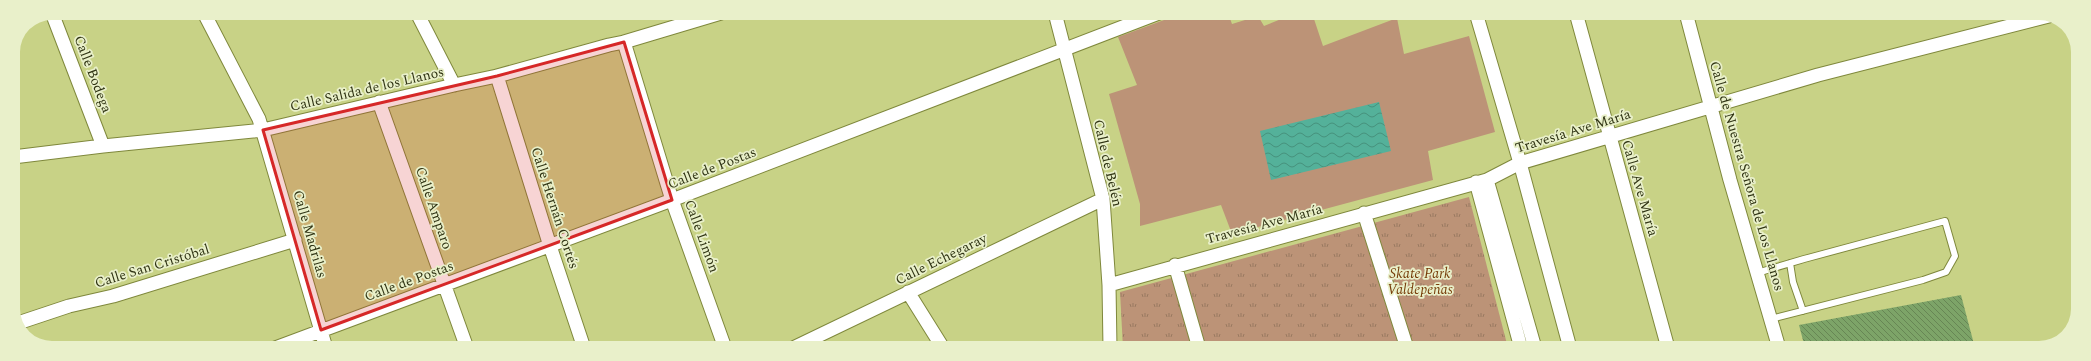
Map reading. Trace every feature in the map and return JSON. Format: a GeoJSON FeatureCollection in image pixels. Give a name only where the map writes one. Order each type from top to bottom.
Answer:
{"type":"FeatureCollection","features":[{"type":"Feature","properties":{"kind":"street","name":"Calle Bodega"},"geometry":{"type":"LineString","coordinates":[[55,20],[103,146]]}},
{"type":"Feature","properties":{"kind":"street","name":"Calle Madrilas"},"geometry":{"type":"LineString","coordinates":[[208,20],[259,119],[263,130],[324,341]]}},
{"type":"Feature","properties":{"kind":"street"},"geometry":{"type":"LineString","coordinates":[[421,20],[454,85]]}},
{"type":"Feature","properties":{"kind":"street","name":"Calle Salida de los Llanos"},"geometry":{"type":"LineString","coordinates":[[20,156],[103,146],[263,130],[497,76],[624,42],[698,20]]}},
{"type":"Feature","properties":{"kind":"street","name":"Calle de Belén"},"geometry":{"type":"LineString","coordinates":[[1057,20],[1103,199],[1109,285],[1110,341]]}},
{"type":"Feature","properties":{"kind":"street","name":"Calle de Postas"},"geometry":{"type":"LineString","coordinates":[[293,341],[672,200],[1141,20]]}},
{"type":"Feature","properties":{"kind":"street"},"geometry":{"type":"LineString","coordinates":[[1478,20],[1520,163],[1568,341]]}},
{"type":"Feature","properties":{"kind":"street","name":"Calle Ave María"},"geometry":{"type":"LineString","coordinates":[[1578,20],[1666,341]]}},
{"type":"Feature","properties":{"kind":"street","name":"Calle de Nuestra Señora de Los Llanos"},"geometry":{"type":"LineString","coordinates":[[1688,20],[1710,107],[1777,341]]}},
{"type":"Feature","properties":{"kind":"street","name":"Travesía Ave María"},"geometry":{"type":"LineString","coordinates":[[1109,285],[1175,265],[1482,181],[1520,163],[1818,75],[2033,20]]}},
{"type":"Feature","properties":{"kind":"street","name":"Calle Limón"},"geometry":{"type":"LineString","coordinates":[[624,42],[672,200],[722,341]]}},
{"type":"Feature","properties":{"kind":"street","name":"Calle Hernán Cortés"},"geometry":{"type":"LineString","coordinates":[[497,76],[550,246],[582,341]]}},
{"type":"Feature","properties":{"kind":"street","name":"Calle Amparo"},"geometry":{"type":"LineString","coordinates":[[379,102],[464,341]]}},
{"type":"Feature","properties":{"kind":"street"},"geometry":{"type":"LineString","coordinates":[[1482,181],[1519,341]]}},
{"type":"Feature","properties":{"kind":"street"},"geometry":{"type":"LineString","coordinates":[[1482,181],[1533,341]]}},
{"type":"Feature","properties":{"kind":"street","name":"Calle Echegaray"},"geometry":{"type":"LineString","coordinates":[[807,341],[1103,199]]}},
{"type":"Feature","properties":{"kind":"street"},"geometry":{"type":"LineString","coordinates":[[1364,213],[1405,341]]}},
{"type":"Feature","properties":{"kind":"street","name":"Calle San Cristóbal"},"geometry":{"type":"LineString","coordinates":[[22,322],[69,306],[113,296],[295,240]]}},
{"type":"Feature","properties":{"kind":"street"},"geometry":{"type":"LineString","coordinates":[[1175,265],[1197,341]]}},
{"type":"Feature","properties":{"kind":"street"},"geometry":{"type":"LineString","coordinates":[[908,292],[939,341]]}},
{"type":"Feature","properties":{"kind":"lane"},"geometry":{"type":"LineString","coordinates":[[1757,273],[1945,221],[1950,234],[1954,256],[1946,272],[1923,280],[1770,319]]}},
{"type":"Feature","properties":{"kind":"lane"},"geometry":{"type":"LineString","coordinates":[[1790,263],[1803,311]]}},
{"type":"Feature","properties":{"kind":"highlighted area"},"geometry":{"type":"Polygon","coordinates":[[[624,42],[672,200],[321,330],[263,130],[497,76],[624,42]]]}},
{"type":"Feature","properties":{"kind":"green space"},"geometry":{"type":"Polygon","coordinates":[[[1164,20],[1231,20],[1232,24],[1245,20],[1260,20],[1264,26],[1279,20],[1314,20],[1323,46],[1392,20],[1397,20],[1404,54],[1469,36],[1495,132],[1428,151],[1433,180],[1232,234],[1221,205],[1140,226],[1140,204],[1109,94],[1137,85],[1118,37],[1164,20]]]}},
{"type":"Feature","properties":{"kind":"green space","name":"Skate Park Valdepeñas"},"geometry":{"type":"Polygon","coordinates":[[[1469,197],[1506,341],[1123,341],[1120,292],[1469,197]]]}},
{"type":"Feature","properties":{"kind":"water"},"geometry":{"type":"Polygon","coordinates":[[[1379,102],[1391,151],[1271,180],[1260,131],[1379,102]]]}},
{"type":"Feature","properties":{"kind":"building"},"geometry":{"type":"Polygon","coordinates":[[[1961,295],[1973,341],[1803,341],[1799,325],[1961,295]]]}}]}
